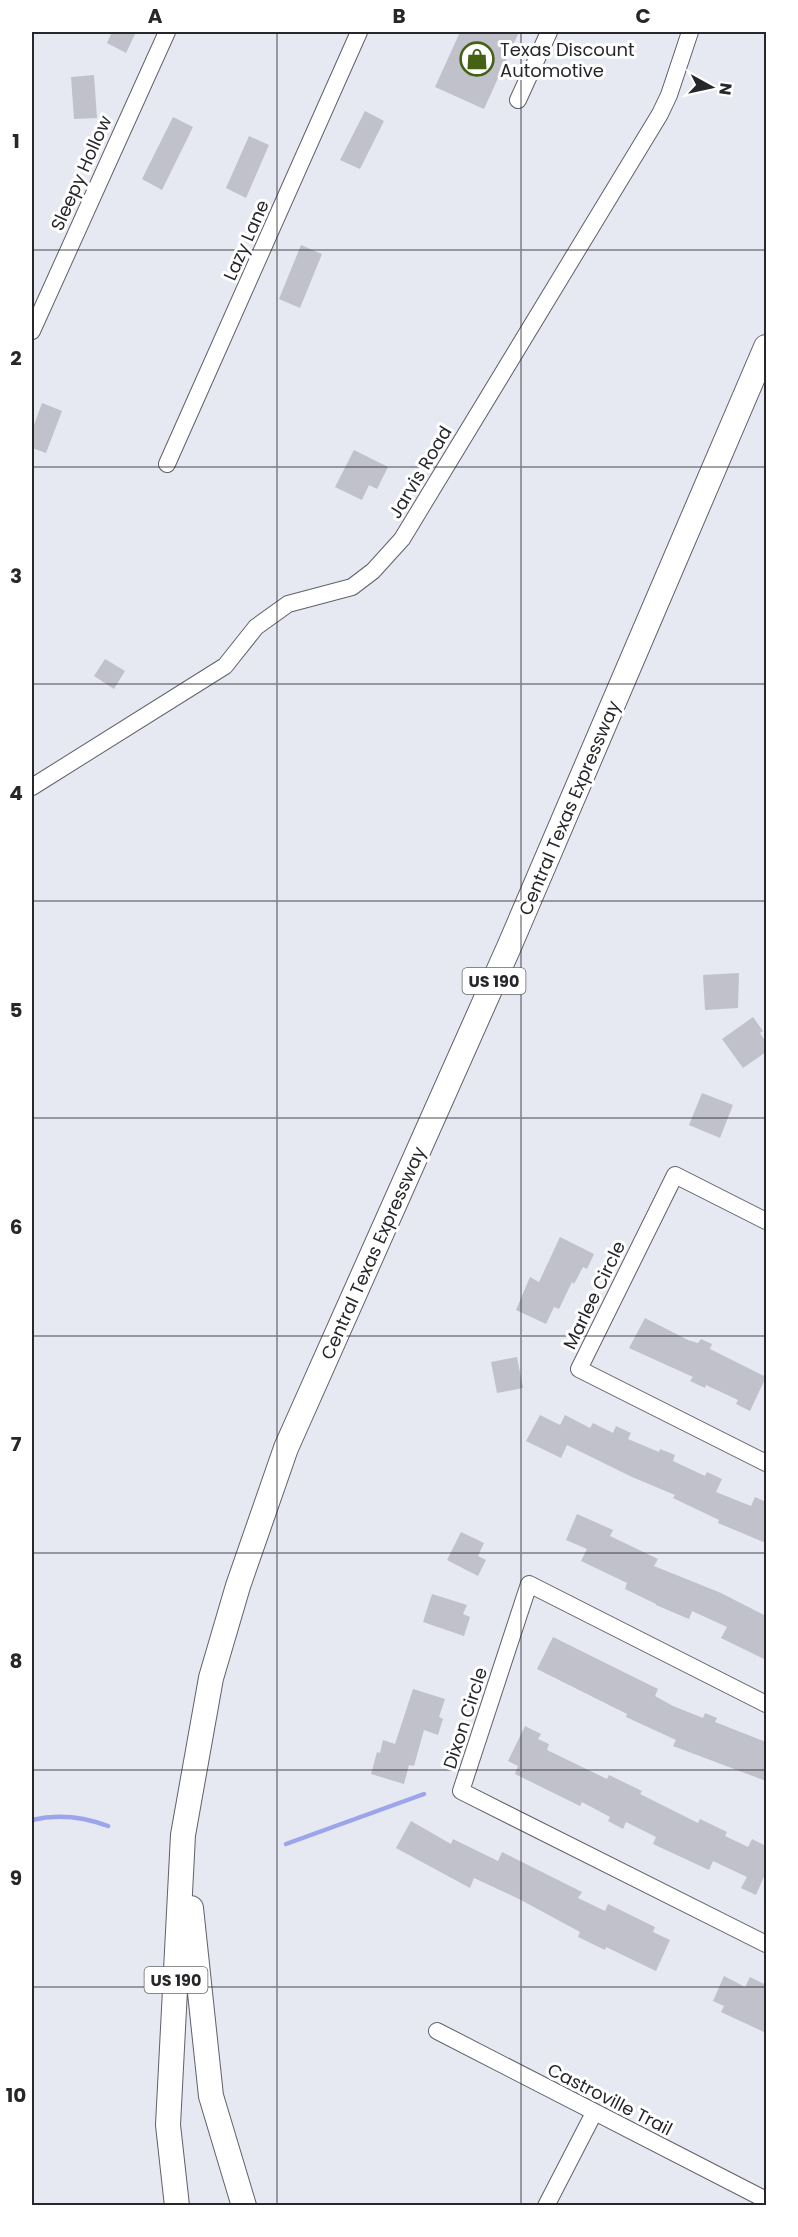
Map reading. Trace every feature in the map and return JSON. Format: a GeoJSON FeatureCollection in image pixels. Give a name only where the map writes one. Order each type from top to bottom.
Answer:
{"type":"FeatureCollection","features":[{"type":"Feature","properties":{"kind":"highway","name":"Central Texas Expressway"},"geometry":{"type":"LineString","coordinates":[[177,2205],[168,2125],[183,1835],[211,1678],[247,1558],[286,1448],[509,947],[766,347]]}},
{"type":"Feature","properties":{"kind":"highway"},"geometry":{"type":"LineString","coordinates":[[183,1835],[211,2096],[244,2205]]}},
{"type":"Feature","properties":{"kind":"highway"},"geometry":{"type":"LineString","coordinates":[[167,2205],[168,2125]]}},
{"type":"Feature","properties":{"kind":"street","name":"Sleepy Hollow"},"geometry":{"type":"LineString","coordinates":[[32,331],[167,32]]}},
{"type":"Feature","properties":{"kind":"street","name":"Lazy Lane"},"geometry":{"type":"LineString","coordinates":[[167,464],[359,32]]}},
{"type":"Feature","properties":{"kind":"street"},"geometry":{"type":"LineString","coordinates":[[518,100],[549,32]]}},
{"type":"Feature","properties":{"kind":"street","name":"Jarvis Road"},"geometry":{"type":"LineString","coordinates":[[32,787],[225,666],[256,627],[288,604],[352,587],[373,571],[402,539],[660,114],[669,95],[690,32]]}},
{"type":"Feature","properties":{"kind":"street","name":"Marlee Circle"},"geometry":{"type":"LineString","coordinates":[[766,1221],[675,1175],[579,1369],[766,1463]]}},
{"type":"Feature","properties":{"kind":"street","name":"Dixon Circle"},"geometry":{"type":"LineString","coordinates":[[766,1704],[530,1584],[461,1791],[766,1944]]}},
{"type":"Feature","properties":{"kind":"street","name":"Castroville Trail"},"geometry":{"type":"LineString","coordinates":[[437,2031],[766,2200]]}},
{"type":"Feature","properties":{"kind":"street"},"geometry":{"type":"LineString","coordinates":[[546,2205],[594,2113]]}},
{"type":"Feature","properties":{"kind":"building"},"geometry":{"type":"Polygon","coordinates":[[[112,32],[136,32],[126,53],[107,43],[112,32]]]}},
{"type":"Feature","properties":{"kind":"building","name":"Texas Discount Automotive"},"geometry":{"type":"Polygon","coordinates":[[[460,32],[519,32],[484,109],[435,87],[460,32]]]}},
{"type":"Feature","properties":{"kind":"building"},"geometry":{"type":"Polygon","coordinates":[[[94,75],[97,118],[74,119],[71,77],[94,75]]]}},
{"type":"Feature","properties":{"kind":"building"},"geometry":{"type":"Polygon","coordinates":[[[365,111],[384,121],[360,169],[340,160],[365,111]]]}},
{"type":"Feature","properties":{"kind":"building"},"geometry":{"type":"Polygon","coordinates":[[[173,117],[193,127],[162,190],[142,179],[173,117]]]}},
{"type":"Feature","properties":{"kind":"building"},"geometry":{"type":"Polygon","coordinates":[[[249,136],[269,145],[246,198],[226,188],[249,136]]]}},
{"type":"Feature","properties":{"kind":"building"},"geometry":{"type":"Polygon","coordinates":[[[301,245],[322,254],[300,308],[279,299],[301,245]]]}},
{"type":"Feature","properties":{"kind":"building"},"geometry":{"type":"Polygon","coordinates":[[[42,403],[62,411],[46,453],[32,448],[32,430],[42,403]]]}},
{"type":"Feature","properties":{"kind":"building"},"geometry":{"type":"Polygon","coordinates":[[[354,450],[388,467],[377,489],[369,485],[362,500],[335,487],[354,450]]]}},
{"type":"Feature","properties":{"kind":"building"},"geometry":{"type":"Polygon","coordinates":[[[105,659],[125,671],[114,689],[94,676],[105,659]]]}},
{"type":"Feature","properties":{"kind":"building"},"geometry":{"type":"Polygon","coordinates":[[[739,973],[738,1008],[705,1010],[703,975],[739,973]]]}},
{"type":"Feature","properties":{"kind":"building"},"geometry":{"type":"Polygon","coordinates":[[[753,1017],[763,1031],[760,1033],[766,1042],[766,1052],[743,1068],[722,1039],[753,1017]]]}},
{"type":"Feature","properties":{"kind":"building"},"geometry":{"type":"Polygon","coordinates":[[[702,1093],[733,1105],[720,1138],[689,1125],[702,1093]]]}},
{"type":"Feature","properties":{"kind":"building"},"geometry":{"type":"Polygon","coordinates":[[[560,1237],[594,1254],[587,1269],[583,1267],[574,1284],[572,1282],[559,1309],[554,1307],[546,1324],[516,1310],[530,1277],[539,1282],[560,1237]]]}},
{"type":"Feature","properties":{"kind":"building"},"geometry":{"type":"Polygon","coordinates":[[[645,1318],[688,1340],[698,1343],[701,1339],[712,1344],[710,1349],[766,1377],[750,1411],[736,1404],[738,1400],[706,1385],[705,1388],[690,1381],[693,1377],[629,1348],[645,1318]]]}},
{"type":"Feature","properties":{"kind":"building"},"geometry":{"type":"Polygon","coordinates":[[[517,1357],[523,1388],[497,1393],[491,1362],[517,1357]]]}},
{"type":"Feature","properties":{"kind":"building"},"geometry":{"type":"Polygon","coordinates":[[[540,1415],[560,1425],[565,1415],[590,1428],[593,1423],[613,1433],[616,1426],[631,1433],[628,1439],[659,1452],[660,1449],[675,1455],[673,1461],[705,1476],[707,1472],[722,1479],[716,1492],[751,1506],[755,1497],[766,1502],[766,1543],[718,1523],[719,1520],[673,1498],[675,1495],[567,1445],[561,1458],[526,1441],[540,1415]]]}},
{"type":"Feature","properties":{"kind":"building"},"geometry":{"type":"Polygon","coordinates":[[[577,1514],[613,1530],[610,1536],[658,1559],[654,1566],[721,1593],[766,1616],[766,1660],[721,1638],[727,1627],[692,1611],[689,1619],[656,1605],[625,1589],[627,1583],[581,1561],[587,1549],[566,1540],[577,1514]]]}},
{"type":"Feature","properties":{"kind":"building"},"geometry":{"type":"Polygon","coordinates":[[[461,1532],[484,1543],[478,1556],[486,1560],[478,1576],[447,1560],[461,1532]]]}},
{"type":"Feature","properties":{"kind":"building"},"geometry":{"type":"Polygon","coordinates":[[[432,1594],[467,1605],[463,1614],[470,1617],[464,1636],[423,1622],[432,1594]]]}},
{"type":"Feature","properties":{"kind":"building"},"geometry":{"type":"Polygon","coordinates":[[[553,1637],[658,1689],[655,1696],[673,1706],[703,1718],[705,1713],[717,1718],[715,1722],[766,1742],[766,1781],[673,1746],[676,1740],[626,1717],[627,1714],[537,1669],[553,1637]]]}},
{"type":"Feature","properties":{"kind":"building"},"geometry":{"type":"Polygon","coordinates":[[[413,1689],[445,1699],[439,1717],[443,1719],[438,1735],[424,1730],[414,1766],[409,1765],[404,1784],[371,1774],[383,1740],[395,1744],[413,1689]]]}},
{"type":"Feature","properties":{"kind":"building"},"geometry":{"type":"Polygon","coordinates":[[[525,1726],[541,1734],[538,1739],[549,1744],[547,1750],[607,1779],[609,1775],[642,1791],[640,1794],[698,1823],[700,1819],[727,1832],[725,1836],[748,1847],[752,1839],[766,1846],[766,1872],[756,1895],[741,1888],[747,1877],[713,1861],[709,1870],[653,1844],[656,1837],[626,1822],[623,1829],[608,1821],[610,1817],[582,1802],[580,1806],[515,1774],[518,1766],[508,1761],[525,1726]]]}},
{"type":"Feature","properties":{"kind":"building"},"geometry":{"type":"Polygon","coordinates":[[[411,1821],[451,1844],[453,1839],[498,1861],[502,1852],[582,1892],[578,1898],[605,1911],[608,1904],[655,1927],[653,1932],[670,1940],[656,1971],[606,1947],[605,1950],[578,1937],[580,1932],[519,1899],[474,1878],[470,1888],[396,1848],[411,1821]]]}},
{"type":"Feature","properties":{"kind":"building"},"geometry":{"type":"Polygon","coordinates":[[[724,1976],[745,1987],[750,1977],[766,1985],[766,2033],[721,2012],[724,2006],[713,2001],[724,1976]]]}},
{"type":"Feature","properties":{"kind":"waterway"},"geometry":{"type":"LineString","coordinates":[[286,1844],[424,1794]]}},
{"type":"Feature","properties":{"kind":"waterway"},"geometry":{"type":"LineString","coordinates":[[32,1820],[70,1817],[108,1826]]}},
{"type":"Feature","properties":{"kind":"place","name":"Texas Discount Automotive"},"geometry":{"type":"Point","coordinates":[477,59]}}]}
